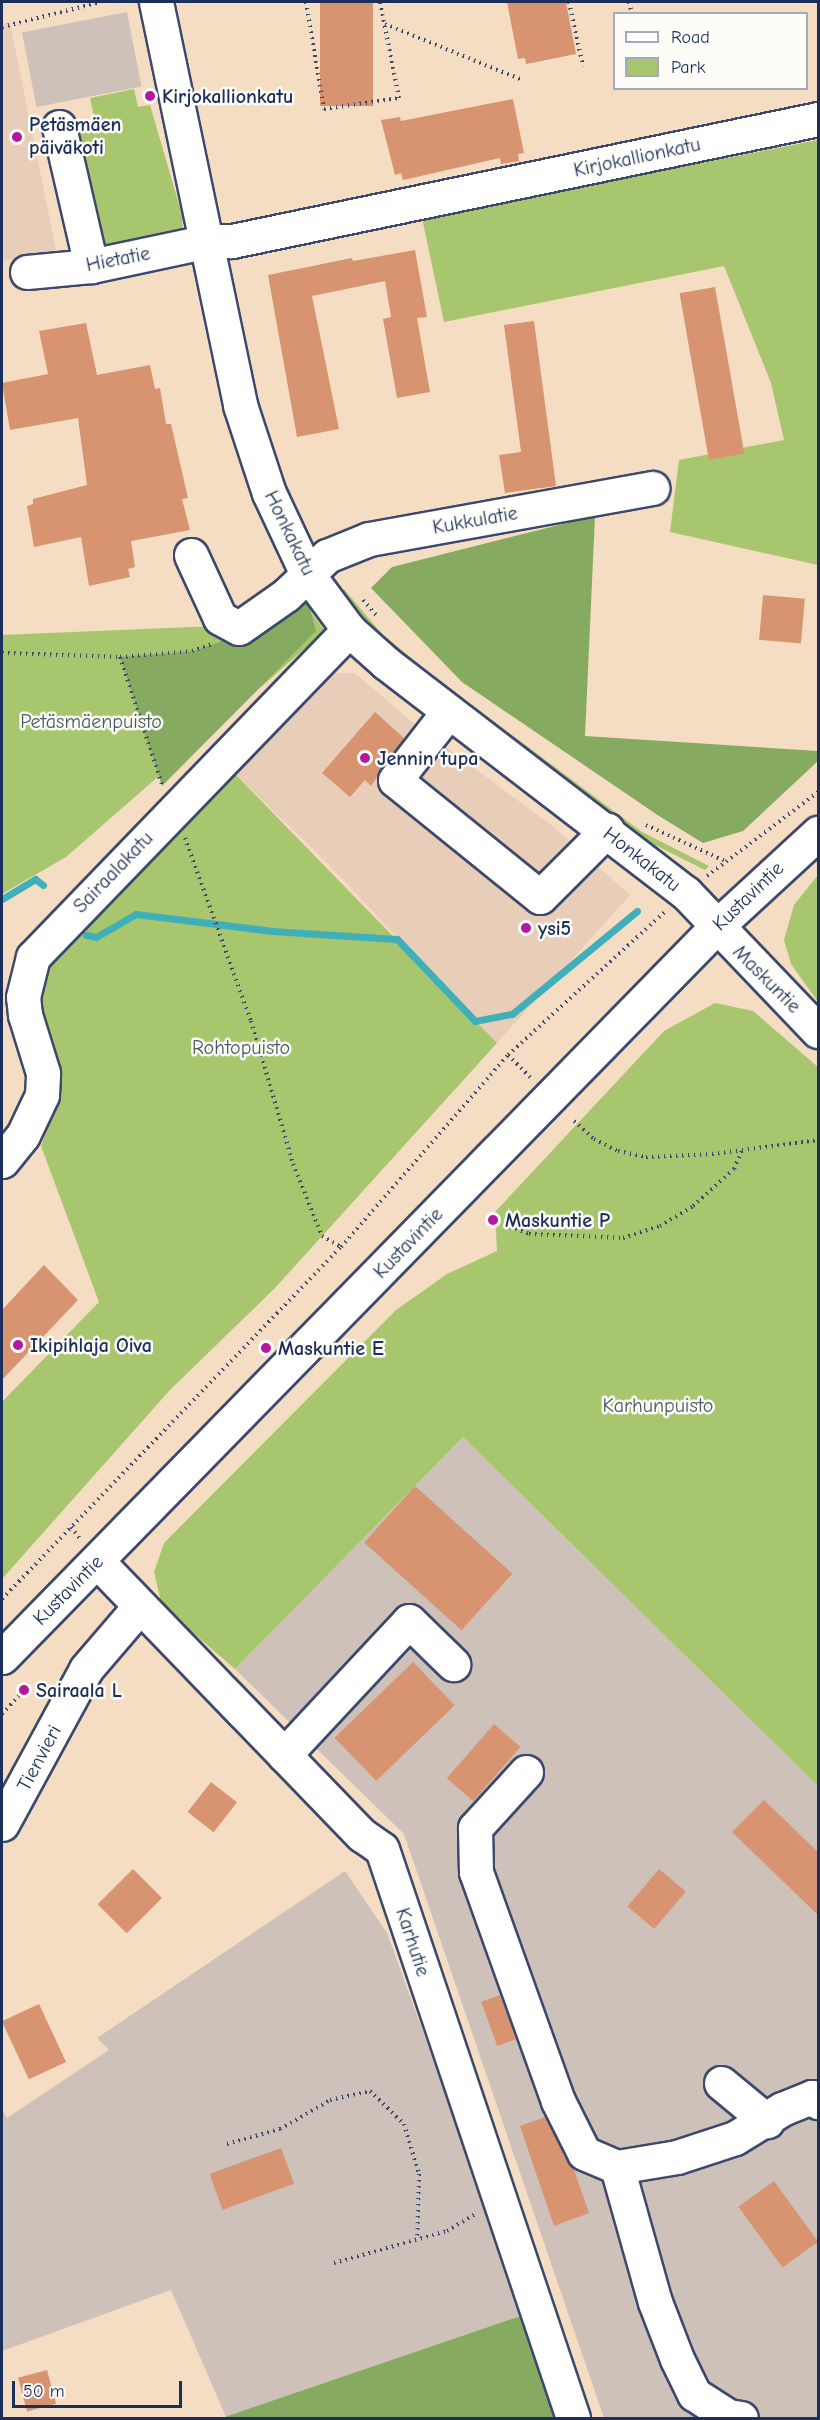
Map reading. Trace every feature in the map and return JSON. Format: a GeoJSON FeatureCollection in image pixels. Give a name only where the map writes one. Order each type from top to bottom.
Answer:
{"type":"FeatureCollection","features":[{"type":"Feature","properties":{"kind":"street","name":"Honkakatu"},"geometry":{"type":"LineString","coordinates":[[156,2],[208,241],[240,405],[253,451],[306,573],[349,630],[448,712],[621,824],[716,927]]}},
{"type":"Feature","properties":{"kind":"street","name":"Kirjokallionkatu"},"geometry":{"type":"LineString","coordinates":[[208,241],[232,241],[819,119]]}},
{"type":"Feature","properties":{"kind":"street"},"geometry":{"type":"LineString","coordinates":[[59,128],[91,266]]}},
{"type":"Feature","properties":{"kind":"street","name":"Hietatie"},"geometry":{"type":"LineString","coordinates":[[27,272],[91,266],[208,241]]}},
{"type":"Feature","properties":{"kind":"street","name":"Kukkulatie"},"geometry":{"type":"LineString","coordinates":[[239,628],[286,595],[306,573],[327,556],[369,539],[652,488]]}},
{"type":"Feature","properties":{"kind":"street"},"geometry":{"type":"LineString","coordinates":[[191,555],[220,618],[239,628]]}},
{"type":"Feature","properties":{"kind":"street","name":"Sairaalakatu"},"geometry":{"type":"LineString","coordinates":[[2,1161],[23,1135],[42,1095],[43,1073],[25,1015],[23,997],[33,957],[349,630]]}},
{"type":"Feature","properties":{"kind":"street"},"geometry":{"type":"LineString","coordinates":[[448,712],[395,780],[540,897],[621,824]]}},
{"type":"Feature","properties":{"kind":"street","name":"Kustavintie"},"geometry":{"type":"LineString","coordinates":[[2,1658],[716,927],[819,833]]}},
{"type":"Feature","properties":{"kind":"street","name":"Maskuntie"},"geometry":{"type":"LineString","coordinates":[[716,927],[819,1031]]}},
{"type":"Feature","properties":{"kind":"street","name":"Karhutie"},"geometry":{"type":"LineString","coordinates":[[97,1561],[362,1835],[382,1849],[573,2418]]}},
{"type":"Feature","properties":{"kind":"street","name":"Tienvieri"},"geometry":{"type":"LineString","coordinates":[[2,1824],[86,1669],[141,1606]]}},
{"type":"Feature","properties":{"kind":"street"},"geometry":{"type":"LineString","coordinates":[[284,1755],[409,1621],[453,1664]]}},
{"type":"Feature","properties":{"kind":"street"},"geometry":{"type":"LineString","coordinates":[[526,1772],[475,1828],[476,1872],[558,2101],[584,2153],[617,2167],[677,2157],[735,2138],[767,2121],[782,2109],[812,2097],[819,2102]]}},
{"type":"Feature","properties":{"kind":"street"},"geometry":{"type":"LineString","coordinates":[[721,2083],[767,2121]]}},
{"type":"Feature","properties":{"kind":"street"},"geometry":{"type":"LineString","coordinates":[[617,2167],[655,2301],[676,2360],[694,2394],[728,2416],[741,2418]]}},
{"type":"Feature","properties":{"kind":"path"},"geometry":{"type":"LineString","coordinates":[[2,27],[101,2]]}},
{"type":"Feature","properties":{"kind":"path"},"geometry":{"type":"LineString","coordinates":[[306,2],[324,109],[399,98],[380,2]]}},
{"type":"Feature","properties":{"kind":"path"},"geometry":{"type":"LineString","coordinates":[[569,2],[583,66]]}},
{"type":"Feature","properties":{"kind":"path"},"geometry":{"type":"LineString","coordinates":[[385,24],[522,80]]}},
{"type":"Feature","properties":{"kind":"path"},"geometry":{"type":"LineString","coordinates":[[360,595],[381,620]]}},
{"type":"Feature","properties":{"kind":"path"},"geometry":{"type":"LineString","coordinates":[[2,652],[120,657],[192,651],[220,642],[239,628]]}},
{"type":"Feature","properties":{"kind":"path"},"geometry":{"type":"LineString","coordinates":[[120,657],[200,888],[227,950],[293,1164],[322,1236],[341,1247]]}},
{"type":"Feature","properties":{"kind":"path"},"geometry":{"type":"LineString","coordinates":[[2,1599],[341,1247],[508,1055],[686,893],[725,861],[819,792]]}},
{"type":"Feature","properties":{"kind":"path"},"geometry":{"type":"LineString","coordinates":[[621,824],[725,861]]}},
{"type":"Feature","properties":{"kind":"path"},"geometry":{"type":"LineString","coordinates":[[508,1055],[534,1081]]}},
{"type":"Feature","properties":{"kind":"path"},"geometry":{"type":"LineString","coordinates":[[574,1121],[594,1139],[618,1152],[646,1157],[819,1140]]}},
{"type":"Feature","properties":{"kind":"path"},"geometry":{"type":"LineString","coordinates":[[493,1220],[529,1234],[623,1239],[660,1226],[693,1206],[734,1169],[742,1149]]}},
{"type":"Feature","properties":{"kind":"path"},"geometry":{"type":"LineString","coordinates":[[2,1714],[24,1690]]}},
{"type":"Feature","properties":{"kind":"path"},"geometry":{"type":"LineString","coordinates":[[227,2144],[280,2129],[330,2100],[370,2091],[404,2124],[419,2174],[417,2240]]}},
{"type":"Feature","properties":{"kind":"path"},"geometry":{"type":"LineString","coordinates":[[334,2263],[447,2231],[477,2214],[495,2190]]}},
{"type":"Feature","properties":{"kind":"shaded area"},"geometry":{"type":"Polygon","coordinates":[[[127,12],[142,87],[36,107],[22,32],[127,12]]]}},
{"type":"Feature","properties":{"kind":"shaded area","name":"Petäsmäen päiväkoti"},"geometry":{"type":"Polygon","coordinates":[[[10,23],[56,250],[2,261],[2,24],[10,23]]]}},
{"type":"Feature","properties":{"kind":"shaded area"},"geometry":{"type":"Polygon","coordinates":[[[334,673],[355,673],[412,722],[551,825],[630,895],[497,1043],[326,862],[235,774],[334,673]]]}},
{"type":"Feature","properties":{"kind":"shaded area"},"geometry":{"type":"Polygon","coordinates":[[[463,1437],[818,1786],[818,2418],[604,2418],[404,1834],[235,1669],[463,1437]]]}},
{"type":"Feature","properties":{"kind":"shaded area"},"geometry":{"type":"Polygon","coordinates":[[[345,1871],[387,1933],[526,2314],[226,2417],[171,2290],[2,2351],[2,2109],[7,2118],[109,2050],[97,2038],[345,1871]]]}},
{"type":"Feature","properties":{"kind":"green space"},"geometry":{"type":"Polygon","coordinates":[[[134,89],[138,107],[150,105],[182,215],[183,233],[106,248],[94,239],[68,135],[96,126],[90,98],[134,89]]]}},
{"type":"Feature","properties":{"kind":"green space"},"geometry":{"type":"Polygon","coordinates":[[[818,140],[818,565],[670,532],[679,460],[784,440],[771,383],[724,266],[444,322],[422,218],[818,140]]]}},
{"type":"Feature","properties":{"kind":"green space"},"geometry":{"type":"Polygon","coordinates":[[[595,516],[585,736],[818,751],[818,761],[743,831],[703,843],[659,816],[462,682],[371,588],[392,567],[595,516]]]}},
{"type":"Feature","properties":{"kind":"green space","name":"Petäsmäenpuisto"},"geometry":{"type":"Polygon","coordinates":[[[284,576],[325,631],[66,857],[2,894],[2,635],[215,626],[284,576]]]}},
{"type":"Feature","properties":{"kind":"green space"},"geometry":{"type":"Polygon","coordinates":[[[304,586],[316,631],[162,786],[120,657],[193,651],[220,642],[304,586]]]}},
{"type":"Feature","properties":{"kind":"green space"},"geometry":{"type":"Polygon","coordinates":[[[344,589],[382,634],[437,679],[642,832],[709,866],[705,870],[637,836],[375,636],[340,593],[344,589]]]}},
{"type":"Feature","properties":{"kind":"green space","name":"Rohtopuisto"},"geometry":{"type":"Polygon","coordinates":[[[235,774],[497,1043],[275,1288],[170,1390],[2,1579],[2,1402],[99,1302],[41,1146],[60,1095],[41,1023],[42,977],[64,949],[235,774]]]}},
{"type":"Feature","properties":{"kind":"green space"},"geometry":{"type":"Polygon","coordinates":[[[818,875],[818,1002],[791,964],[784,940],[794,905],[818,875]]]}},
{"type":"Feature","properties":{"kind":"green space","name":"Karhunpuisto"},"geometry":{"type":"Polygon","coordinates":[[[715,1003],[753,1011],[818,1067],[818,1786],[463,1437],[235,1669],[162,1606],[154,1572],[164,1543],[396,1310],[447,1274],[497,1251],[495,1212],[664,1031],[715,1003]]]}},
{"type":"Feature","properties":{"kind":"green space"},"geometry":{"type":"Polygon","coordinates":[[[526,2314],[561,2418],[222,2418],[526,2314]]]}},
{"type":"Feature","properties":{"kind":"building"},"geometry":{"type":"Polygon","coordinates":[[[320,2],[373,2],[373,106],[320,106],[320,2]]]}},
{"type":"Feature","properties":{"kind":"building"},"geometry":{"type":"Polygon","coordinates":[[[507,2],[566,2],[576,54],[526,64],[525,58],[518,59],[507,2]]]}},
{"type":"Feature","properties":{"kind":"building"},"geometry":{"type":"Polygon","coordinates":[[[513,99],[524,153],[518,154],[519,161],[501,164],[500,158],[403,180],[401,173],[395,175],[381,120],[400,117],[401,121],[513,99]]]}},
{"type":"Feature","properties":{"kind":"building"},"geometry":{"type":"Polygon","coordinates":[[[415,250],[427,317],[417,318],[430,392],[397,398],[383,319],[391,317],[385,281],[312,296],[339,429],[297,437],[268,275],[352,258],[353,261],[415,250]]]}},
{"type":"Feature","properties":{"kind":"building"},"geometry":{"type":"Polygon","coordinates":[[[715,287],[744,453],[709,460],[680,293],[715,287]]]}},
{"type":"Feature","properties":{"kind":"building"},"geometry":{"type":"Polygon","coordinates":[[[534,321],[556,486],[505,493],[499,455],[521,452],[504,325],[534,321]]]}},
{"type":"Feature","properties":{"kind":"building"},"geometry":{"type":"Polygon","coordinates":[[[86,323],[97,375],[150,365],[155,389],[160,388],[166,424],[171,424],[188,498],[182,499],[190,530],[131,541],[135,567],[128,569],[130,577],[89,586],[81,537],[34,547],[27,506],[33,504],[33,499],[87,485],[78,418],[10,430],[2,383],[48,374],[39,331],[86,323]]]}},
{"type":"Feature","properties":{"kind":"building"},"geometry":{"type":"Polygon","coordinates":[[[763,595],[805,599],[801,643],[759,640],[763,595]]]}},
{"type":"Feature","properties":{"kind":"building","name":"Jennin tupa"},"geometry":{"type":"Polygon","coordinates":[[[375,712],[404,738],[371,786],[365,780],[350,797],[322,773],[375,712]]]}},
{"type":"Feature","properties":{"kind":"building","name":"Ikipihlaja Oiva"},"geometry":{"type":"Polygon","coordinates":[[[44,1265],[78,1300],[2,1380],[2,1310],[44,1265]]]}},
{"type":"Feature","properties":{"kind":"building"},"geometry":{"type":"Polygon","coordinates":[[[415,1486],[512,1574],[461,1630],[364,1542],[415,1486]]]}},
{"type":"Feature","properties":{"kind":"building"},"geometry":{"type":"Polygon","coordinates":[[[413,1662],[455,1705],[376,1781],[335,1738],[413,1662]]]}},
{"type":"Feature","properties":{"kind":"building"},"geometry":{"type":"Polygon","coordinates":[[[494,1724],[520,1747],[473,1801],[447,1778],[494,1724]]]}},
{"type":"Feature","properties":{"kind":"building"},"geometry":{"type":"Polygon","coordinates":[[[211,1782],[237,1802],[214,1832],[188,1812],[211,1782]]]}},
{"type":"Feature","properties":{"kind":"building"},"geometry":{"type":"Polygon","coordinates":[[[764,1800],[819,1853],[819,1916],[732,1832],[764,1800]]]}},
{"type":"Feature","properties":{"kind":"building"},"geometry":{"type":"Polygon","coordinates":[[[133,1869],[162,1898],[127,1933],[98,1904],[133,1869]]]}},
{"type":"Feature","properties":{"kind":"building"},"geometry":{"type":"Polygon","coordinates":[[[659,1869],[686,1891],[654,1929],[628,1907],[659,1869]]]}},
{"type":"Feature","properties":{"kind":"building"},"geometry":{"type":"Polygon","coordinates":[[[500,1995],[516,2039],[497,2046],[481,2002],[500,1995]]]}},
{"type":"Feature","properties":{"kind":"building"},"geometry":{"type":"Polygon","coordinates":[[[39,2004],[66,2062],[29,2079],[2,2021],[39,2004]]]}},
{"type":"Feature","properties":{"kind":"building"},"geometry":{"type":"Polygon","coordinates":[[[545,2117],[573,2167],[589,2213],[554,2226],[520,2126],[545,2117]]]}},
{"type":"Feature","properties":{"kind":"building"},"geometry":{"type":"Polygon","coordinates":[[[281,2148],[294,2184],[223,2210],[210,2174],[281,2148]]]}},
{"type":"Feature","properties":{"kind":"building"},"geometry":{"type":"Polygon","coordinates":[[[774,2181],[818,2242],[782,2268],[738,2207],[774,2181]]]}},
{"type":"Feature","properties":{"kind":"building"},"geometry":{"type":"Polygon","coordinates":[[[47,2370],[56,2404],[27,2412],[18,2378],[47,2370]]]}},
{"type":"Feature","properties":{"kind":"waterway"},"geometry":{"type":"LineString","coordinates":[[2,899],[35,879],[43,885]]}},
{"type":"Feature","properties":{"kind":"waterway"},"geometry":{"type":"LineString","coordinates":[[86,935],[96,937],[136,914],[272,931],[397,939],[475,1021],[512,1014],[637,911]]}},
{"type":"Feature","properties":{"kind":"place","name":"Kirjokallionkatu"},"geometry":{"type":"Point","coordinates":[150,96]}},
{"type":"Feature","properties":{"kind":"place","name":"Petäsmäen päiväkoti"},"geometry":{"type":"Point","coordinates":[17,137]}},
{"type":"Feature","properties":{"kind":"place","name":"Jennin tupa"},"geometry":{"type":"Point","coordinates":[365,758]}},
{"type":"Feature","properties":{"kind":"place","name":"ysi5"},"geometry":{"type":"Point","coordinates":[526,928]}},
{"type":"Feature","properties":{"kind":"place","name":"Maskuntie P"},"geometry":{"type":"Point","coordinates":[493,1220]}},
{"type":"Feature","properties":{"kind":"place","name":"Ikipihlaja Oiva"},"geometry":{"type":"Point","coordinates":[18,1345]}},
{"type":"Feature","properties":{"kind":"place","name":"Maskuntie E"},"geometry":{"type":"Point","coordinates":[266,1348]}},
{"type":"Feature","properties":{"kind":"place","name":"Sairaala L"},"geometry":{"type":"Point","coordinates":[24,1690]}}]}
